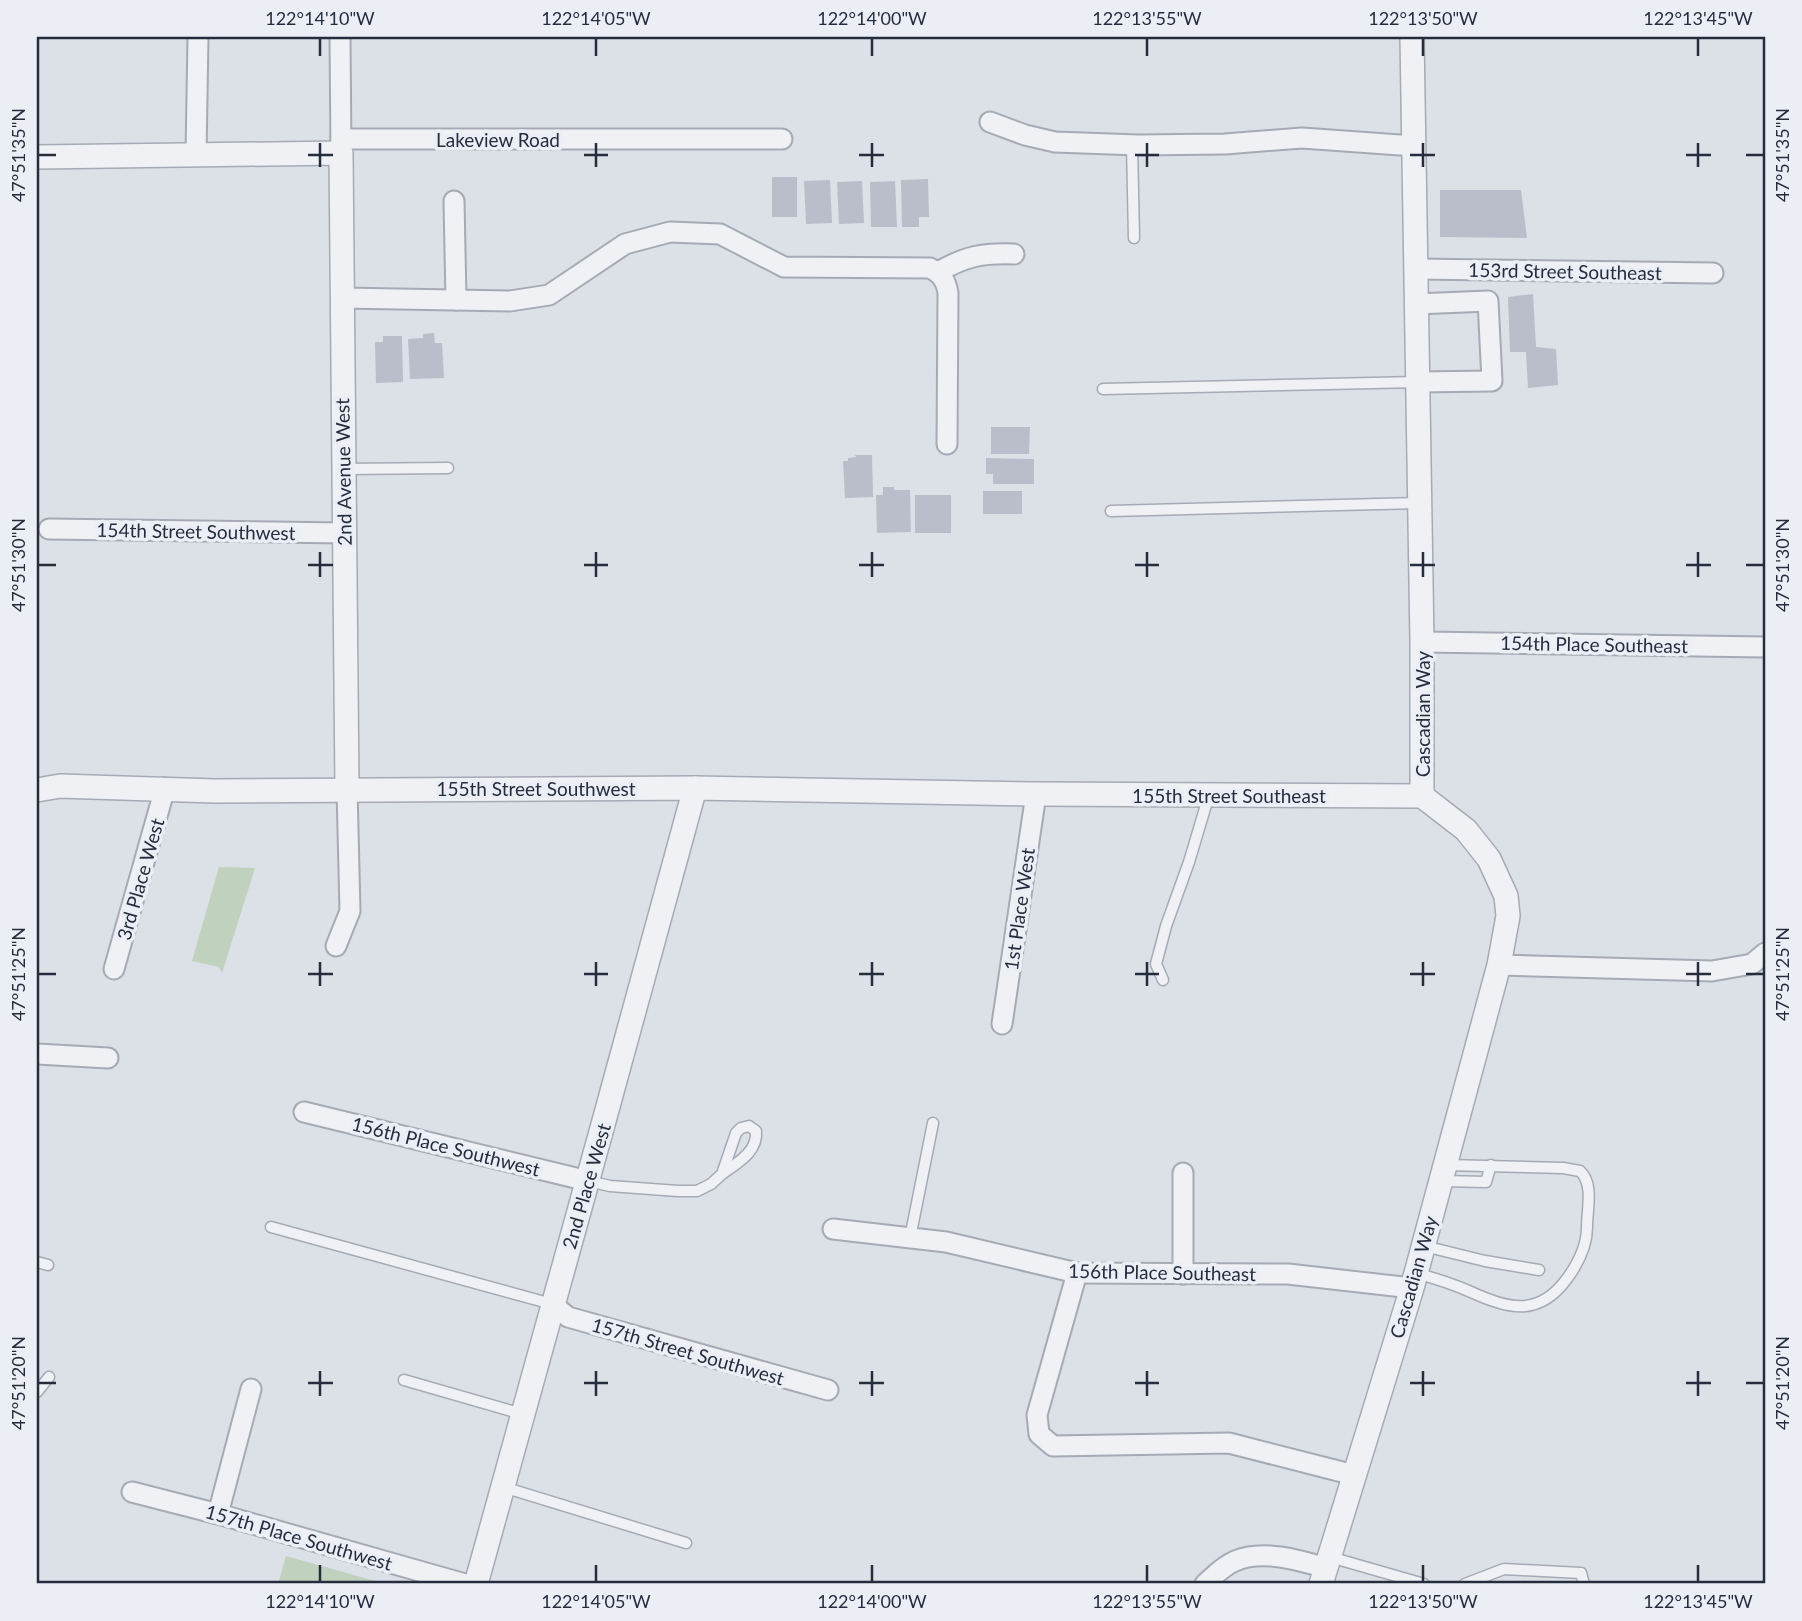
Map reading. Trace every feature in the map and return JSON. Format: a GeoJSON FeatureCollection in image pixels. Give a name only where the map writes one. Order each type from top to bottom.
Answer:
{"type":"FeatureCollection","features":[{"type":"Feature","properties":{"kind":"street"},"geometry":{"type":"LineString","coordinates":[[196,155],[198,37]]}},
{"type":"Feature","properties":{"kind":"street","name":"2nd Avenue West"},"geometry":{"type":"LineString","coordinates":[[336,946],[350,911],[340,37]]}},
{"type":"Feature","properties":{"kind":"street","name":"Cascadian Way"},"geometry":{"type":"LineString","coordinates":[[1325,1570],[1423,1245],[1499,965],[1508,916],[1506,896],[1489,859],[1466,830],[1422,796],[1412,37]]}},
{"type":"Feature","properties":{"kind":"street"},"geometry":{"type":"LineString","coordinates":[[990,122],[1025,135],[1055,142],[1225,144],[1302,138],[1414,146]]}},
{"type":"Feature","properties":{"kind":"street","name":"Lakeview Road"},"geometry":{"type":"LineString","coordinates":[[37,157],[196,155],[341,146],[782,139]]}},
{"type":"Feature","properties":{"kind":"street"},"geometry":{"type":"LineString","coordinates":[[454,201],[456,300]]}},
{"type":"Feature","properties":{"kind":"street"},"geometry":{"type":"LineString","coordinates":[[342,299],[510,300],[550,295],[625,244],[670,232],[720,234],[784,267],[930,268],[946,281],[948,293],[947,443]]}},
{"type":"Feature","properties":{"kind":"street"},"geometry":{"type":"LineString","coordinates":[[938,272],[969,256],[985,253],[1014,254]]}},
{"type":"Feature","properties":{"kind":"street","name":"153rd Street Southeast"},"geometry":{"type":"LineString","coordinates":[[1416,269],[1713,273]]}},
{"type":"Feature","properties":{"kind":"street"},"geometry":{"type":"LineString","coordinates":[[1416,304],[1488,302],[1492,381],[1418,382]]}},
{"type":"Feature","properties":{"kind":"street","name":"154th Street Southwest"},"geometry":{"type":"LineString","coordinates":[[48,529],[344,533]]}},
{"type":"Feature","properties":{"kind":"street","name":"154th Place Southeast"},"geometry":{"type":"LineString","coordinates":[[1422,642],[1765,647]]}},
{"type":"Feature","properties":{"kind":"street","name":"155th Street Southwest"},"geometry":{"type":"LineString","coordinates":[[37,790],[60,786],[215,791],[695,788],[1036,794]]}},
{"type":"Feature","properties":{"kind":"street","name":"3rd Place West"},"geometry":{"type":"LineString","coordinates":[[114,969],[165,788]]}},
{"type":"Feature","properties":{"kind":"street","name":"2nd Place West"},"geometry":{"type":"LineString","coordinates":[[476,1584],[695,788]]}},
{"type":"Feature","properties":{"kind":"street","name":"155th Street Southeast"},"geometry":{"type":"LineString","coordinates":[[1036,794],[1422,796]]}},
{"type":"Feature","properties":{"kind":"street","name":"1st Place West"},"geometry":{"type":"LineString","coordinates":[[1002,1024],[1036,794]]}},
{"type":"Feature","properties":{"kind":"street"},"geometry":{"type":"LineString","coordinates":[[1499,965],[1712,971],[1752,964],[1765,953]]}},
{"type":"Feature","properties":{"kind":"street"},"geometry":{"type":"LineString","coordinates":[[37,1054],[108,1058]]}},
{"type":"Feature","properties":{"kind":"street","name":"156th Place Southwest"},"geometry":{"type":"LineString","coordinates":[[304,1112],[587,1181]]}},
{"type":"Feature","properties":{"kind":"street"},"geometry":{"type":"LineString","coordinates":[[1182,1172],[1183,1274]]}},
{"type":"Feature","properties":{"kind":"street","name":"156th Place Southeast"},"geometry":{"type":"LineString","coordinates":[[833,1229],[956,1245],[1077,1273],[1288,1274],[1413,1280]]}},
{"type":"Feature","properties":{"kind":"street"},"geometry":{"type":"LineString","coordinates":[[1077,1273],[1037,1415],[1039,1434],[1053,1446],[1228,1443],[1354,1475]]}},
{"type":"Feature","properties":{"kind":"street","name":"157th Street Southwest"},"geometry":{"type":"LineString","coordinates":[[552,1304],[568,1317],[828,1390]]}},
{"type":"Feature","properties":{"kind":"street"},"geometry":{"type":"LineString","coordinates":[[218,1514],[251,1389]]}},
{"type":"Feature","properties":{"kind":"street","name":"157th Place Southwest"},"geometry":{"type":"LineString","coordinates":[[132,1492],[465,1584]]}},
{"type":"Feature","properties":{"kind":"street"},"geometry":{"type":"LineString","coordinates":[[1205,1584],[1233,1562],[1250,1556],[1296,1560],[1325,1570]]}},
{"type":"Feature","properties":{"kind":"lane"},"geometry":{"type":"LineString","coordinates":[[1132,145],[1133,238]]}},
{"type":"Feature","properties":{"kind":"lane"},"geometry":{"type":"LineString","coordinates":[[1103,389],[1418,382]]}},
{"type":"Feature","properties":{"kind":"lane"},"geometry":{"type":"LineString","coordinates":[[343,469],[448,468]]}},
{"type":"Feature","properties":{"kind":"lane"},"geometry":{"type":"LineString","coordinates":[[1111,511],[1420,503]]}},
{"type":"Feature","properties":{"kind":"lane"},"geometry":{"type":"LineString","coordinates":[[1163,980],[1156,964],[1209,795]]}},
{"type":"Feature","properties":{"kind":"lane"},"geometry":{"type":"LineString","coordinates":[[909,1238],[933,1123]]}},
{"type":"Feature","properties":{"kind":"lane"},"geometry":{"type":"LineString","coordinates":[[587,1181],[697,1191],[711,1184],[754,1147],[756,1131],[750,1126],[741,1128],[736,1133],[722,1174]]}},
{"type":"Feature","properties":{"kind":"lane"},"geometry":{"type":"LineString","coordinates":[[1443,1173],[1486,1182],[1492,1165]]}},
{"type":"Feature","properties":{"kind":"lane"},"geometry":{"type":"LineString","coordinates":[[1413,1280],[1458,1287],[1488,1301],[1517,1307],[1539,1303],[1561,1287],[1572,1272],[1587,1240],[1586,1176],[1573,1168],[1492,1165],[1443,1173]]}},
{"type":"Feature","properties":{"kind":"lane"},"geometry":{"type":"LineString","coordinates":[[271,1227],[552,1304]]}},
{"type":"Feature","properties":{"kind":"lane"},"geometry":{"type":"LineString","coordinates":[[1423,1245],[1485,1261],[1539,1270]]}},
{"type":"Feature","properties":{"kind":"lane"},"geometry":{"type":"LineString","coordinates":[[37,1262],[48,1265]]}},
{"type":"Feature","properties":{"kind":"lane"},"geometry":{"type":"LineString","coordinates":[[37,1392],[49,1377]]}},
{"type":"Feature","properties":{"kind":"lane"},"geometry":{"type":"LineString","coordinates":[[404,1380],[522,1414]]}},
{"type":"Feature","properties":{"kind":"lane"},"geometry":{"type":"LineString","coordinates":[[502,1487],[686,1543]]}},
{"type":"Feature","properties":{"kind":"lane"},"geometry":{"type":"LineString","coordinates":[[1465,1584],[1504,1569],[1581,1573],[1584,1584]]}},
{"type":"Feature","properties":{"kind":"lane"},"geometry":{"type":"LineString","coordinates":[[1325,1570],[1423,1584]]}},
{"type":"Feature","properties":{"kind":"green space"},"geometry":{"type":"Polygon","coordinates":[[[219,867],[255,868],[222,973],[219,967],[192,961],[219,867]]]}},
{"type":"Feature","properties":{"kind":"green space"},"geometry":{"type":"Polygon","coordinates":[[[286,1556],[386,1584],[278,1584],[286,1556]]]}},
{"type":"Feature","properties":{"kind":"building"},"geometry":{"type":"Polygon","coordinates":[[[772,177],[797,177],[797,217],[772,217],[772,177]]]}},
{"type":"Feature","properties":{"kind":"building"},"geometry":{"type":"Polygon","coordinates":[[[928,179],[929,217],[919,217],[919,227],[902,227],[901,180],[928,179]]]}},
{"type":"Feature","properties":{"kind":"building"},"geometry":{"type":"Polygon","coordinates":[[[830,180],[832,223],[806,224],[804,181],[830,180]]]}},
{"type":"Feature","properties":{"kind":"building"},"geometry":{"type":"Polygon","coordinates":[[[862,181],[864,223],[839,224],[837,182],[862,181]]]}},
{"type":"Feature","properties":{"kind":"building"},"geometry":{"type":"Polygon","coordinates":[[[895,181],[897,227],[871,227],[870,182],[895,181]]]}},
{"type":"Feature","properties":{"kind":"building"},"geometry":{"type":"Polygon","coordinates":[[[1440,190],[1521,190],[1527,238],[1440,237],[1440,190]]]}},
{"type":"Feature","properties":{"kind":"building"},"geometry":{"type":"Polygon","coordinates":[[[1533,294],[1536,347],[1556,349],[1558,385],[1528,388],[1526,352],[1510,352],[1508,297],[1533,294]]]}},
{"type":"Feature","properties":{"kind":"building"},"geometry":{"type":"Polygon","coordinates":[[[434,333],[435,343],[442,343],[444,378],[410,379],[408,339],[423,338],[423,334],[434,333]]]}},
{"type":"Feature","properties":{"kind":"building"},"geometry":{"type":"Polygon","coordinates":[[[383,336],[402,336],[403,382],[376,383],[375,342],[383,342],[383,336]]]}},
{"type":"Feature","properties":{"kind":"building"},"geometry":{"type":"Polygon","coordinates":[[[991,427],[1030,427],[1029,454],[991,454],[991,427]]]}},
{"type":"Feature","properties":{"kind":"building"},"geometry":{"type":"Polygon","coordinates":[[[855,455],[872,455],[873,497],[845,498],[843,461],[856,457],[855,455]]]}},
{"type":"Feature","properties":{"kind":"building"},"geometry":{"type":"Polygon","coordinates":[[[986,458],[1034,459],[1034,484],[993,484],[993,474],[986,474],[986,458]]]}},
{"type":"Feature","properties":{"kind":"building"},"geometry":{"type":"Polygon","coordinates":[[[883,487],[910,490],[911,532],[877,533],[876,495],[883,495],[883,487]]]}},
{"type":"Feature","properties":{"kind":"building"},"geometry":{"type":"Polygon","coordinates":[[[983,491],[1022,491],[1022,514],[983,514],[983,491]]]}},
{"type":"Feature","properties":{"kind":"building"},"geometry":{"type":"Polygon","coordinates":[[[915,495],[951,495],[951,533],[915,533],[915,495]]]}}]}
